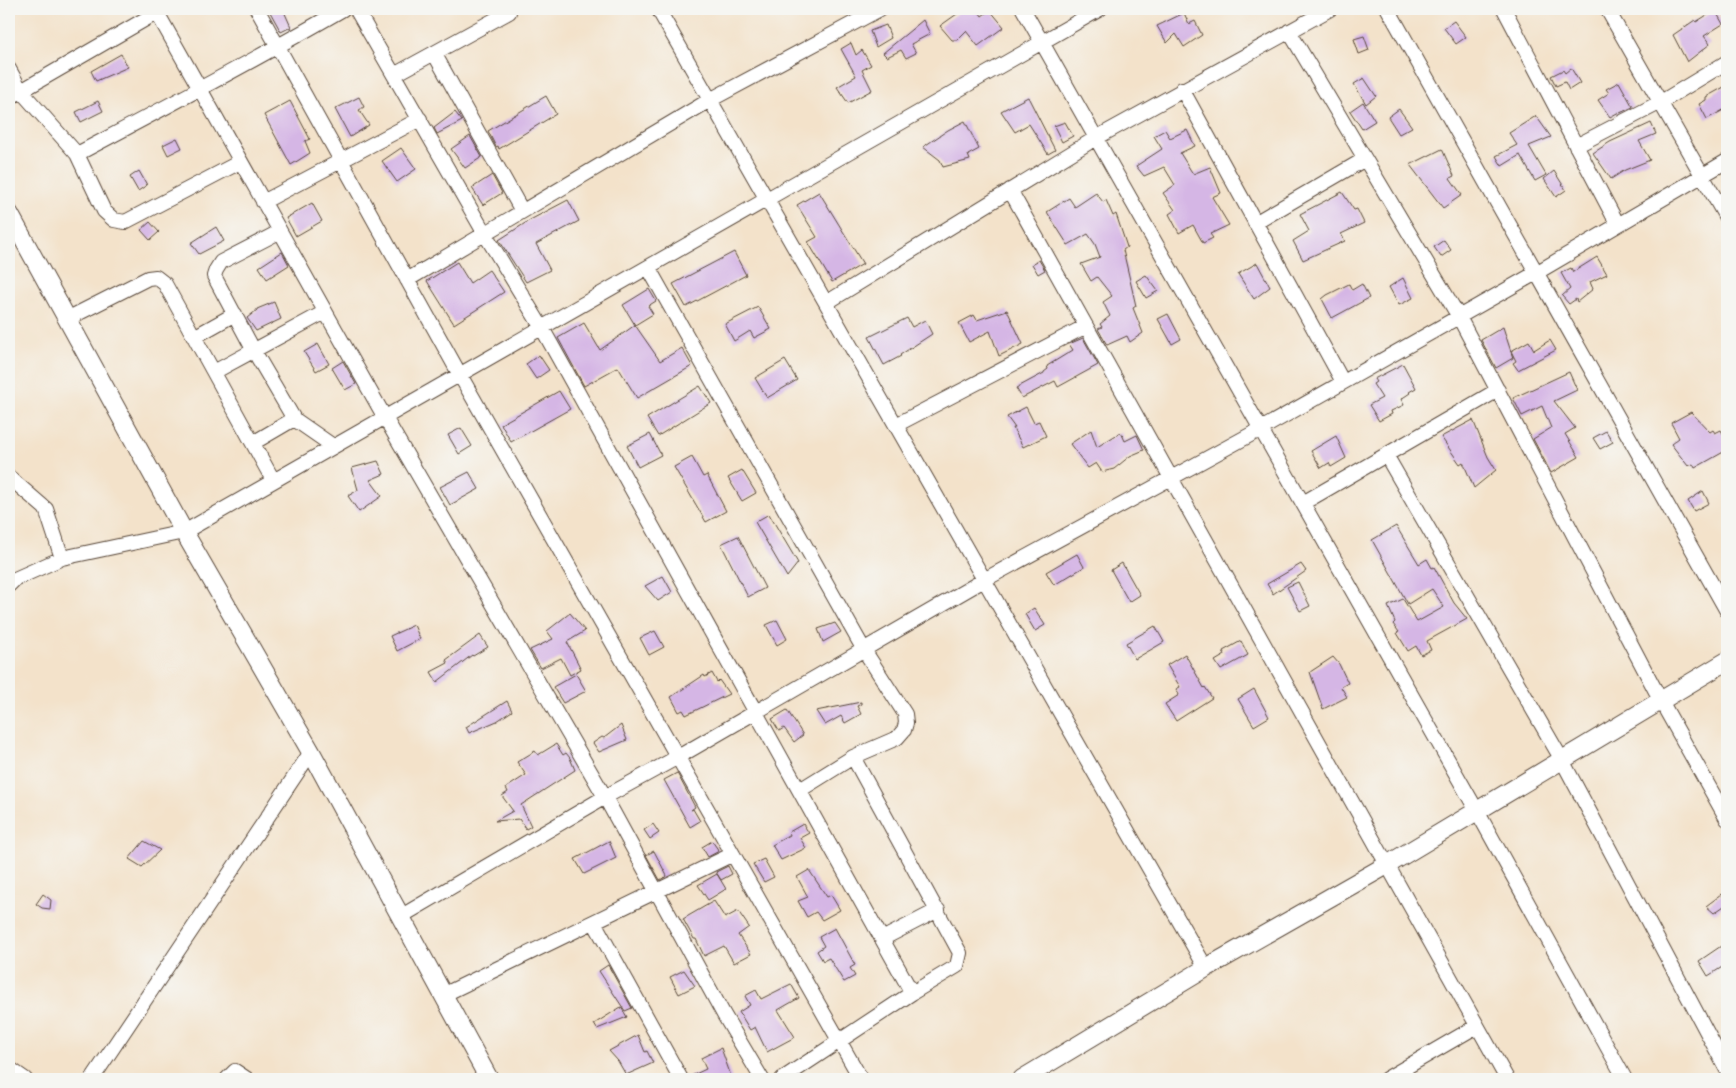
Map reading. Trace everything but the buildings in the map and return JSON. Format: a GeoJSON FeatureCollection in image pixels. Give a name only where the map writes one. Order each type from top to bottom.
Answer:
{"type":"FeatureCollection","features":[{"type":"Feature","properties":{"kind":"main road"},"geometry":{"type":"LineString","coordinates":[[9,213],[184,532],[311,752],[489,1079]]}},
{"type":"Feature","properties":{"kind":"main road"},"geometry":{"type":"LineString","coordinates":[[1022,1079],[1206,968],[1387,865],[1727,661]]}},
{"type":"Feature","properties":{"kind":"street"},"geometry":{"type":"LineString","coordinates":[[257,9],[460,375],[861,1079]]}},
{"type":"Feature","properties":{"kind":"street"},"geometry":{"type":"LineString","coordinates":[[76,154],[200,90],[343,9]]}},
{"type":"Feature","properties":{"kind":"street"},"geometry":{"type":"LineString","coordinates":[[356,9],[485,234],[542,328],[912,993]]}},
{"type":"Feature","properties":{"kind":"street"},"geometry":{"type":"LineString","coordinates":[[394,75],[509,12],[509,9]]}},
{"type":"Feature","properties":{"kind":"street"},"geometry":{"type":"LineString","coordinates":[[658,9],[1206,968]]}},
{"type":"Feature","properties":{"kind":"street"},"geometry":{"type":"LineString","coordinates":[[407,280],[710,100],[880,9]]}},
{"type":"Feature","properties":{"kind":"street"},"geometry":{"type":"LineString","coordinates":[[1023,9],[1477,811],[1625,1079]]}},
{"type":"Feature","properties":{"kind":"street"},"geometry":{"type":"LineString","coordinates":[[11,580],[62,558],[184,532],[384,416],[460,375],[1100,9]]}},
{"type":"Feature","properties":{"kind":"street"},"geometry":{"type":"LineString","coordinates":[[826,302],[1096,138],[1330,9]]}},
{"type":"Feature","properties":{"kind":"street"},"geometry":{"type":"LineString","coordinates":[[1388,9],[1727,611]]}},
{"type":"Feature","properties":{"kind":"street"},"geometry":{"type":"LineString","coordinates":[[1504,9],[1618,225]]}},
{"type":"Feature","properties":{"kind":"street"},"geometry":{"type":"LineString","coordinates":[[1608,9],[1727,219]]}},
{"type":"Feature","properties":{"kind":"street"},"geometry":{"type":"LineString","coordinates":[[15,94],[158,10],[262,202],[604,797],[724,1015],[762,1079]]}},
{"type":"Feature","properties":{"kind":"street"},"geometry":{"type":"LineString","coordinates":[[1289,31],[1459,317],[1661,701],[1727,819]]}},
{"type":"Feature","properties":{"kind":"street"},"geometry":{"type":"LineString","coordinates":[[434,53],[522,211]]}},
{"type":"Feature","properties":{"kind":"street"},"geometry":{"type":"LineString","coordinates":[[1576,146],[1661,102],[1727,62]]}},
{"type":"Feature","properties":{"kind":"street"},"geometry":{"type":"LineString","coordinates":[[9,69],[15,94],[76,154],[104,211],[114,220],[125,222],[240,162]]}},
{"type":"Feature","properties":{"kind":"street"},"geometry":{"type":"LineString","coordinates":[[1182,89],[1343,382]]}},
{"type":"Feature","properties":{"kind":"street"},"geometry":{"type":"LineString","coordinates":[[262,202],[420,119]]}},
{"type":"Feature","properties":{"kind":"street"},"geometry":{"type":"LineString","coordinates":[[1255,223],[1365,159]]}},
{"type":"Feature","properties":{"kind":"street"},"geometry":{"type":"LineString","coordinates":[[400,917],[604,797],[678,757],[984,580],[1261,429],[1536,273],[1727,161]]}},
{"type":"Feature","properties":{"kind":"street"},"geometry":{"type":"LineString","coordinates":[[1010,190],[1507,1079]]}},
{"type":"Feature","properties":{"kind":"street"},"geometry":{"type":"LineString","coordinates":[[279,232],[221,262],[214,276],[294,419],[333,446]]}},
{"type":"Feature","properties":{"kind":"street"},"geometry":{"type":"LineString","coordinates":[[648,267],[864,650],[905,714],[906,723],[904,730],[897,738],[853,757],[800,790]]}},
{"type":"Feature","properties":{"kind":"street"},"geometry":{"type":"LineString","coordinates":[[67,319],[148,278],[156,277],[164,284],[194,336],[273,480]]}},
{"type":"Feature","properties":{"kind":"street"},"geometry":{"type":"LineString","coordinates":[[214,372],[325,312]]}},
{"type":"Feature","properties":{"kind":"street"},"geometry":{"type":"LineString","coordinates":[[194,336],[234,314]]}},
{"type":"Feature","properties":{"kind":"street"},"geometry":{"type":"LineString","coordinates":[[896,425],[1086,326]]}},
{"type":"Feature","properties":{"kind":"street"},"geometry":{"type":"LineString","coordinates":[[1303,503],[1498,390]]}},
{"type":"Feature","properties":{"kind":"street"},"geometry":{"type":"LineString","coordinates":[[253,443],[294,419]]}},
{"type":"Feature","properties":{"kind":"street"},"geometry":{"type":"LineString","coordinates":[[1386,455],[1562,760],[1727,1070]]}},
{"type":"Feature","properties":{"kind":"street"},"geometry":{"type":"LineString","coordinates":[[9,477],[46,509],[62,558]]}},
{"type":"Feature","properties":{"kind":"street"},"geometry":{"type":"LineString","coordinates":[[92,1079],[311,752]]}},
{"type":"Feature","properties":{"kind":"street"},"geometry":{"type":"LineString","coordinates":[[782,1079],[912,993],[957,966],[960,959],[960,953],[938,910],[853,757]]}},
{"type":"Feature","properties":{"kind":"street"},"geometry":{"type":"LineString","coordinates":[[444,996],[733,854]]}},
{"type":"Feature","properties":{"kind":"street"},"geometry":{"type":"LineString","coordinates":[[882,939],[938,910]]}},
{"type":"Feature","properties":{"kind":"street"},"geometry":{"type":"LineString","coordinates":[[594,922],[681,1079]]}},
{"type":"Feature","properties":{"kind":"street"},"geometry":{"type":"LineString","coordinates":[[1386,1079],[1476,1026]]}},
{"type":"Feature","properties":{"kind":"street"},"geometry":{"type":"LineString","coordinates":[[9,1068],[25,1079]]}},
{"type":"Feature","properties":{"kind":"street"},"geometry":{"type":"LineString","coordinates":[[227,1079],[235,1071],[247,1079]]}}]}
